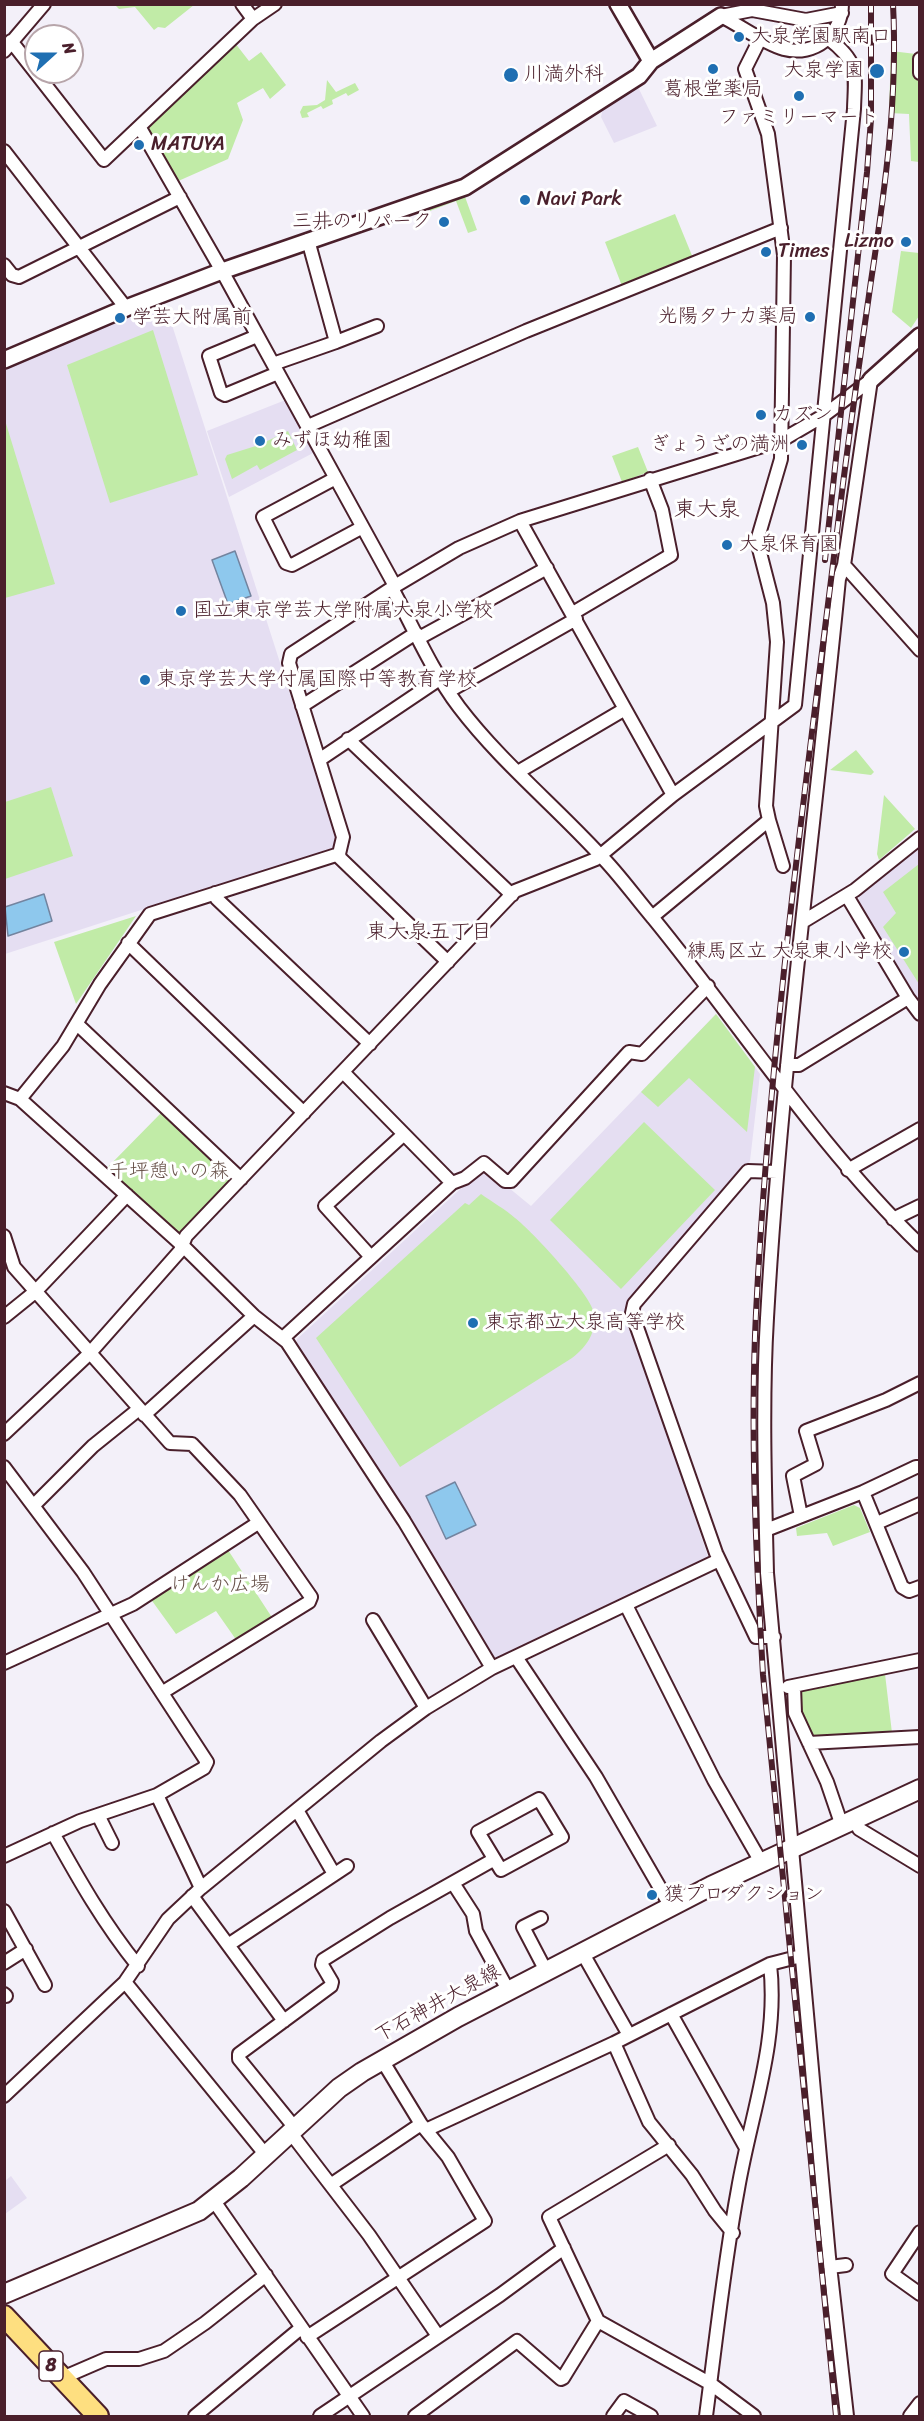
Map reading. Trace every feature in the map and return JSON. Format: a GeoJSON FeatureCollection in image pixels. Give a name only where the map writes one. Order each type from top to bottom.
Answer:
{"type":"FeatureCollection","features":[{"type":"Feature","properties":{"kind":"main road","name":"下石神井大泉線"},"geometry":{"type":"LineString","coordinates":[[4,2295],[180,2220],[214,2201],[339,2088],[382,2060],[508,1990],[761,1862],[920,1789]]}},
{"type":"Feature","properties":{"kind":"main road","name":"8"},"geometry":{"type":"LineString","coordinates":[[4,2316],[98,2416]]}},
{"type":"Feature","properties":{"kind":"street"},"geometry":{"type":"LineString","coordinates":[[23,4],[33,15]]}},
{"type":"Feature","properties":{"kind":"street"},"geometry":{"type":"LineString","coordinates":[[44,4],[8,46],[100,158],[108,159],[253,20],[275,4]]}},
{"type":"Feature","properties":{"kind":"street"},"geometry":{"type":"LineString","coordinates":[[242,4],[253,20]]}},
{"type":"Feature","properties":{"kind":"street"},"geometry":{"type":"LineString","coordinates":[[618,4],[651,61]]}},
{"type":"Feature","properties":{"kind":"street"},"geometry":{"type":"LineString","coordinates":[[4,360],[126,308],[222,271],[465,186],[639,76],[651,61],[741,4]]}},
{"type":"Feature","properties":{"kind":"street"},"geometry":{"type":"LineString","coordinates":[[721,16],[752,10],[806,20],[842,9]]}},
{"type":"Feature","properties":{"kind":"street"},"geometry":{"type":"LineString","coordinates":[[721,16],[784,49],[793,50],[813,47],[829,39],[836,31],[842,9]]}},
{"type":"Feature","properties":{"kind":"street"},"geometry":{"type":"LineString","coordinates":[[761,37],[745,69],[768,134],[781,228],[784,281],[782,440],[779,472],[760,524],[757,541],[776,624],[777,657],[766,806],[783,866]]}},
{"type":"Feature","properties":{"kind":"street"},"geometry":{"type":"LineString","coordinates":[[4,1434],[89,1354],[180,1251],[186,1236],[512,895],[601,855],[673,795],[792,708],[796,702],[853,120],[855,68],[839,47],[829,39]]}},
{"type":"Feature","properties":{"kind":"street"},"geometry":{"type":"LineString","coordinates":[[920,59],[920,73]]}},
{"type":"Feature","properties":{"kind":"street"},"geometry":{"type":"LineString","coordinates":[[140,128],[308,426],[448,691],[518,772],[601,855],[708,986],[783,1088],[848,1170],[920,1245]]}},
{"type":"Feature","properties":{"kind":"street"},"geometry":{"type":"LineString","coordinates":[[4,151],[126,308]]}},
{"type":"Feature","properties":{"kind":"street"},"geometry":{"type":"LineString","coordinates":[[4,265],[15,277],[19,277],[180,197]]}},
{"type":"Feature","properties":{"kind":"street"},"geometry":{"type":"LineString","coordinates":[[308,426],[526,331],[781,228]]}},
{"type":"Feature","properties":{"kind":"street"},"geometry":{"type":"LineString","coordinates":[[308,240],[336,342]]}},
{"type":"Feature","properties":{"kind":"street"},"geometry":{"type":"LineString","coordinates":[[256,336],[209,356],[221,393],[225,395],[275,369],[378,326]]}},
{"type":"Feature","properties":{"kind":"street"},"geometry":{"type":"LineString","coordinates":[[448,962],[345,863],[339,854],[343,837],[289,663],[291,654],[393,587],[459,548],[520,521],[782,440],[824,416],[871,380],[920,336]]}},
{"type":"Feature","properties":{"kind":"street"},"geometry":{"type":"LineString","coordinates":[[847,2416],[830,2267],[767,1574],[766,1321],[783,1088],[788,1065],[804,921],[839,579],[844,565],[871,380]]}},
{"type":"Feature","properties":{"kind":"street"},"geometry":{"type":"LineString","coordinates":[[334,479],[263,517],[286,563],[292,565],[361,528]]}},
{"type":"Feature","properties":{"kind":"street"},"geometry":{"type":"LineString","coordinates":[[448,691],[671,555],[662,510],[650,479]]}},
{"type":"Feature","properties":{"kind":"street"},"geometry":{"type":"LineString","coordinates":[[520,521],[673,795]]}},
{"type":"Feature","properties":{"kind":"street"},"geometry":{"type":"LineString","coordinates":[[844,565],[920,650]]}},
{"type":"Feature","properties":{"kind":"street"},"geometry":{"type":"LineString","coordinates":[[302,706],[417,635],[548,568]]}},
{"type":"Feature","properties":{"kind":"street"},"geometry":{"type":"LineString","coordinates":[[319,760],[441,678]]}},
{"type":"Feature","properties":{"kind":"street"},"geometry":{"type":"LineString","coordinates":[[518,772],[625,709]]}},
{"type":"Feature","properties":{"kind":"street"},"geometry":{"type":"LineString","coordinates":[[348,739],[512,895]]}},
{"type":"Feature","properties":{"kind":"street"},"geometry":{"type":"LineString","coordinates":[[652,917],[769,820]]}},
{"type":"Feature","properties":{"kind":"street"},"geometry":{"type":"LineString","coordinates":[[804,921],[847,896],[920,838]]}},
{"type":"Feature","properties":{"kind":"street"},"geometry":{"type":"LineString","coordinates":[[339,854],[150,914],[128,943],[63,1046],[9,1097],[127,1195],[254,1316],[283,1338],[404,1521],[492,1668]]}},
{"type":"Feature","properties":{"kind":"street"},"geometry":{"type":"LineString","coordinates":[[215,893],[217,899],[370,1044]]}},
{"type":"Feature","properties":{"kind":"street"},"geometry":{"type":"LineString","coordinates":[[847,896],[920,1014]]}},
{"type":"Feature","properties":{"kind":"street"},"geometry":{"type":"LineString","coordinates":[[128,943],[304,1113]]}},
{"type":"Feature","properties":{"kind":"street"},"geometry":{"type":"LineString","coordinates":[[283,1338],[452,1183],[465,1178],[484,1163],[505,1181],[511,1181],[629,1052],[642,1054],[708,986]]}},
{"type":"Feature","properties":{"kind":"street"},"geometry":{"type":"LineString","coordinates":[[788,1065],[799,1065],[908,998]]}},
{"type":"Feature","properties":{"kind":"street"},"geometry":{"type":"LineString","coordinates":[[77,1024],[241,1179]]}},
{"type":"Feature","properties":{"kind":"street"},"geometry":{"type":"LineString","coordinates":[[343,1072],[452,1183]]}},
{"type":"Feature","properties":{"kind":"street"},"geometry":{"type":"LineString","coordinates":[[848,1170],[920,1129]]}},
{"type":"Feature","properties":{"kind":"street"},"geometry":{"type":"LineString","coordinates":[[371,1257],[325,1206],[403,1135]]}},
{"type":"Feature","properties":{"kind":"street"},"geometry":{"type":"LineString","coordinates":[[774,1636],[756,1637],[719,1560],[632,1308],[748,1171],[777,1172]]}},
{"type":"Feature","properties":{"kind":"street"},"geometry":{"type":"LineString","coordinates":[[4,1317],[35,1292],[127,1195]]}},
{"type":"Feature","properties":{"kind":"street"},"geometry":{"type":"LineString","coordinates":[[893,1219],[920,1206]]}},
{"type":"Feature","properties":{"kind":"street"},"geometry":{"type":"LineString","coordinates":[[4,1236],[11,1263],[89,1354],[172,1445],[188,1443],[195,1446],[240,1495],[311,1600],[163,1692]]}},
{"type":"Feature","properties":{"kind":"street"},"geometry":{"type":"LineString","coordinates":[[34,1505],[93,1446],[142,1412],[254,1316]]}},
{"type":"Feature","properties":{"kind":"street"},"geometry":{"type":"LineString","coordinates":[[801,1516],[793,1476],[816,1464],[806,1431],[886,1400],[920,1383]]}},
{"type":"Feature","properties":{"kind":"street"},"geometry":{"type":"LineString","coordinates":[[4,1467],[112,1614],[207,1765],[157,1795],[98,1815],[4,1856]]}},
{"type":"Feature","properties":{"kind":"street"},"geometry":{"type":"LineString","coordinates":[[766,1530],[920,1467]]}},
{"type":"Feature","properties":{"kind":"street"},"geometry":{"type":"LineString","coordinates":[[863,1492],[902,1587],[909,1591],[920,1587]]}},
{"type":"Feature","properties":{"kind":"street"},"geometry":{"type":"LineString","coordinates":[[877,1523],[920,1504]]}},
{"type":"Feature","properties":{"kind":"street"},"geometry":{"type":"LineString","coordinates":[[4,1664],[112,1614],[258,1523]]}},
{"type":"Feature","properties":{"kind":"street"},"geometry":{"type":"LineString","coordinates":[[4,2096],[125,1982],[138,1966],[156,1933],[197,1892],[381,1741],[426,1708],[492,1668],[719,1560]]}},
{"type":"Feature","properties":{"kind":"street"},"geometry":{"type":"LineString","coordinates":[[626,1605],[704,1760],[761,1862]]}},
{"type":"Feature","properties":{"kind":"street"},"geometry":{"type":"LineString","coordinates":[[373,1620],[426,1708]]}},
{"type":"Feature","properties":{"kind":"street"},"geometry":{"type":"LineString","coordinates":[[516,1657],[596,1777],[671,1907]]}},
{"type":"Feature","properties":{"kind":"street"},"geometry":{"type":"LineString","coordinates":[[778,1689],[920,1660]]}},
{"type":"Feature","properties":{"kind":"street"},"geometry":{"type":"LineString","coordinates":[[794,1686],[795,1713],[849,1823],[920,1866]]}},
{"type":"Feature","properties":{"kind":"street"},"geometry":{"type":"LineString","coordinates":[[809,1743],[920,1737]]}},
{"type":"Feature","properties":{"kind":"street"},"geometry":{"type":"LineString","coordinates":[[157,1795],[197,1892],[228,1945],[284,2021]]}},
{"type":"Feature","properties":{"kind":"street"},"geometry":{"type":"LineString","coordinates":[[539,1799],[562,1837],[503,1870],[499,1869],[493,1860],[478,1832],[539,1799]]}},
{"type":"Feature","properties":{"kind":"street"},"geometry":{"type":"LineString","coordinates":[[297,1810],[334,1874]]}},
{"type":"Feature","properties":{"kind":"street"},"geometry":{"type":"LineString","coordinates":[[98,1815],[112,1843]]}},
{"type":"Feature","properties":{"kind":"street"},"geometry":{"type":"LineString","coordinates":[[53,1833],[85,1892],[138,1966]]}},
{"type":"Feature","properties":{"kind":"street"},"geometry":{"type":"LineString","coordinates":[[438,2336],[332,2184],[238,2057],[331,1986],[332,1982],[322,1965],[323,1960],[390,1917],[493,1860]]}},
{"type":"Feature","properties":{"kind":"street"},"geometry":{"type":"LineString","coordinates":[[228,1945],[347,1866]]}},
{"type":"Feature","properties":{"kind":"street"},"geometry":{"type":"LineString","coordinates":[[453,1883],[473,1914],[476,1931],[508,1990]]}},
{"type":"Feature","properties":{"kind":"street"},"geometry":{"type":"LineString","coordinates":[[4,1911],[45,1985]]}},
{"type":"Feature","properties":{"kind":"street"},"geometry":{"type":"LineString","coordinates":[[541,1917],[523,1927],[546,1971]]}},
{"type":"Feature","properties":{"kind":"street"},"geometry":{"type":"LineString","coordinates":[[4,1963],[26,1949]]}},
{"type":"Feature","properties":{"kind":"street"},"geometry":{"type":"LineString","coordinates":[[582,1952],[629,2035]]}},
{"type":"Feature","properties":{"kind":"street"},"geometry":{"type":"LineString","coordinates":[[332,2184],[424,2127],[614,2043],[770,1964],[801,1956]]}},
{"type":"Feature","properties":{"kind":"street"},"geometry":{"type":"LineString","coordinates":[[706,2416],[746,2148],[765,2071],[773,2015],[770,1964]]}},
{"type":"Feature","properties":{"kind":"street"},"geometry":{"type":"LineString","coordinates":[[125,1982],[266,2154]]}},
{"type":"Feature","properties":{"kind":"street"},"geometry":{"type":"LineString","coordinates":[[671,2014],[746,2148]]}},
{"type":"Feature","properties":{"kind":"street"},"geometry":{"type":"LineString","coordinates":[[614,2043],[649,2122],[669,2145],[733,2232]]}},
{"type":"Feature","properties":{"kind":"street"},"geometry":{"type":"LineString","coordinates":[[195,2416],[304,2333],[398,2277],[485,2221],[448,2157],[424,2127],[382,2060]]}},
{"type":"Feature","properties":{"kind":"street"},"geometry":{"type":"LineString","coordinates":[[669,2145],[549,2217],[598,2321],[711,2384],[754,2416]]}},
{"type":"Feature","properties":{"kind":"street"},"geometry":{"type":"LineString","coordinates":[[214,2201],[363,2416]]}},
{"type":"Feature","properties":{"kind":"street"},"geometry":{"type":"LineString","coordinates":[[920,2232],[892,2274],[920,2294]]}},
{"type":"Feature","properties":{"kind":"street"},"geometry":{"type":"LineString","coordinates":[[320,2416],[500,2295],[564,2248]]}},
{"type":"Feature","properties":{"kind":"street"},"geometry":{"type":"LineString","coordinates":[[830,2267],[846,2265]]}},
{"type":"Feature","properties":{"kind":"street"},"geometry":{"type":"LineString","coordinates":[[62,2378],[106,2359],[139,2359],[164,2351],[206,2324],[266,2275]]}},
{"type":"Feature","properties":{"kind":"street"},"geometry":{"type":"LineString","coordinates":[[415,2416],[517,2340],[561,2379],[563,2378],[598,2321]]}},
{"type":"Feature","properties":{"kind":"street"},"geometry":{"type":"LineString","coordinates":[[613,2416],[624,2401],[651,2416]]}},
{"type":"Feature","properties":{"kind":"street"},"geometry":{"type":"LineString","coordinates":[[910,2416],[920,2403]]}},
{"type":"Feature","properties":{"kind":"shaded area"},"geometry":{"type":"Polygon","coordinates":[[[638,87],[657,126],[614,143],[601,117],[603,108],[638,87]]]}},
{"type":"Feature","properties":{"kind":"shaded area","name":"東京学芸大学付属国際中等教育学校"},"geometry":{"type":"Polygon","coordinates":[[[165,303],[337,841],[333,848],[5,954],[5,369],[165,303]]]}},
{"type":"Feature","properties":{"kind":"shaded area","name":"みずほ幼稚園"},"geometry":{"type":"Polygon","coordinates":[[[288,399],[315,452],[229,497],[207,431],[288,399]]]}},
{"type":"Feature","properties":{"kind":"shaded area","name":"練馬区立 大泉東小学校"},"geometry":{"type":"Polygon","coordinates":[[[919,845],[919,1000],[858,904],[859,894],[919,845]]]}},
{"type":"Feature","properties":{"kind":"shaded area","name":"東京都立大泉高等学校"},"geometry":{"type":"Polygon","coordinates":[[[716,1014],[760,1074],[750,1161],[626,1307],[708,1557],[497,1661],[492,1659],[296,1346],[297,1339],[481,1170],[486,1169],[531,1206],[716,1014]]]}},
{"type":"Feature","properties":{"kind":"shaded area"},"geometry":{"type":"Polygon","coordinates":[[[11,2176],[27,2198],[5,2214],[5,2181],[11,2176]]]}},
{"type":"Feature","properties":{"kind":"green space"},"geometry":{"type":"Polygon","coordinates":[[[115,5],[194,5],[165,28],[158,27],[154,30],[135,7],[119,9],[115,5]]]}},
{"type":"Feature","properties":{"kind":"green space"},"geometry":{"type":"Polygon","coordinates":[[[235,43],[249,61],[261,52],[286,85],[270,99],[263,88],[237,103],[243,120],[228,159],[176,182],[149,134],[149,126],[235,43]]]}},
{"type":"Feature","properties":{"kind":"green space"},"geometry":{"type":"Polygon","coordinates":[[[891,51],[916,54],[916,77],[920,80],[919,162],[911,161],[909,114],[889,113],[891,51]]]}},
{"type":"Feature","properties":{"kind":"green space"},"geometry":{"type":"Polygon","coordinates":[[[327,80],[336,92],[355,83],[359,90],[348,96],[346,93],[332,100],[333,104],[323,109],[321,106],[307,113],[309,117],[302,118],[300,112],[303,106],[317,105],[325,100],[327,80]]]}},
{"type":"Feature","properties":{"kind":"green space"},"geometry":{"type":"Polygon","coordinates":[[[464,194],[477,230],[468,233],[456,201],[430,211],[429,207],[464,194]]]}},
{"type":"Feature","properties":{"kind":"green space"},"geometry":{"type":"Polygon","coordinates":[[[675,214],[693,258],[622,286],[605,242],[675,214]]]}},
{"type":"Feature","properties":{"kind":"green space"},"geometry":{"type":"Polygon","coordinates":[[[901,251],[919,253],[919,316],[911,328],[892,312],[901,251]]]}},
{"type":"Feature","properties":{"kind":"green space"},"geometry":{"type":"Polygon","coordinates":[[[153,330],[198,475],[110,503],[67,365],[153,330]]]}},
{"type":"Feature","properties":{"kind":"green space"},"geometry":{"type":"Polygon","coordinates":[[[4,417],[55,584],[5,598],[4,598],[4,417]]]}},
{"type":"Feature","properties":{"kind":"green space"},"geometry":{"type":"Polygon","coordinates":[[[288,431],[297,450],[260,470],[257,465],[232,479],[225,459],[227,455],[259,445],[288,431]]]}},
{"type":"Feature","properties":{"kind":"green space"},"geometry":{"type":"Polygon","coordinates":[[[638,447],[648,472],[622,482],[612,456],[638,447]]]}},
{"type":"Feature","properties":{"kind":"green space"},"geometry":{"type":"Polygon","coordinates":[[[856,750],[874,772],[871,775],[830,770],[856,750]]]}},
{"type":"Feature","properties":{"kind":"green space"},"geometry":{"type":"Polygon","coordinates":[[[51,787],[73,856],[5,879],[5,802],[51,787]]]}},
{"type":"Feature","properties":{"kind":"green space"},"geometry":{"type":"Polygon","coordinates":[[[884,795],[915,829],[879,860],[877,854],[884,795]]]}},
{"type":"Feature","properties":{"kind":"green space"},"geometry":{"type":"Polygon","coordinates":[[[919,864],[919,984],[883,927],[896,913],[883,892],[919,864]]]}},
{"type":"Feature","properties":{"kind":"green space"},"geometry":{"type":"Polygon","coordinates":[[[136,916],[76,1004],[54,942],[136,916]]]}},
{"type":"Feature","properties":{"kind":"green space"},"geometry":{"type":"Polygon","coordinates":[[[716,1014],[755,1067],[747,1132],[689,1078],[658,1107],[641,1092],[716,1014]]]}},
{"type":"Feature","properties":{"kind":"green space","name":"千坪憩いの森"},"geometry":{"type":"Polygon","coordinates":[[[163,1111],[234,1179],[179,1237],[106,1169],[163,1111]]]}},
{"type":"Feature","properties":{"kind":"green space"},"geometry":{"type":"Polygon","coordinates":[[[644,1122],[715,1190],[621,1289],[550,1220],[644,1122]]]}},
{"type":"Feature","properties":{"kind":"green space"},"geometry":{"type":"Polygon","coordinates":[[[481,1194],[523,1225],[571,1276],[593,1310],[593,1331],[587,1343],[572,1358],[400,1467],[316,1338],[465,1203],[469,1205],[481,1194]]]}},
{"type":"Feature","properties":{"kind":"green space"},"geometry":{"type":"Polygon","coordinates":[[[854,1505],[860,1508],[870,1532],[833,1546],[827,1533],[797,1536],[796,1528],[854,1505]]]}},
{"type":"Feature","properties":{"kind":"green space","name":"けんか広場"},"geometry":{"type":"Polygon","coordinates":[[[228,1550],[273,1619],[237,1641],[216,1611],[176,1634],[150,1598],[228,1550]]]}},
{"type":"Feature","properties":{"kind":"green space"},"geometry":{"type":"Polygon","coordinates":[[[885,1674],[892,1733],[813,1737],[800,1713],[798,1693],[885,1674]]]}},
{"type":"Feature","properties":{"kind":"water"},"geometry":{"type":"Polygon","coordinates":[[[235,551],[251,596],[228,604],[212,560],[235,551]]]}},
{"type":"Feature","properties":{"kind":"water"},"geometry":{"type":"Polygon","coordinates":[[[44,894],[52,921],[8,936],[5,907],[44,894]]]}},
{"type":"Feature","properties":{"kind":"water"},"geometry":{"type":"Polygon","coordinates":[[[455,1482],[476,1525],[446,1539],[426,1496],[455,1482]]]}},
{"type":"Feature","properties":{"kind":"railway"},"geometry":{"type":"LineString","coordinates":[[825,560],[867,172],[871,119],[871,4]]}},
{"type":"Feature","properties":{"kind":"railway"},"geometry":{"type":"LineString","coordinates":[[836,2416],[763,1675],[755,1494],[754,1358],[762,1215],[789,922],[845,469],[889,143],[894,74],[893,4]]}},
{"type":"Feature","properties":{"kind":"place","name":"大泉学園駅南口"},"geometry":{"type":"Point","coordinates":[739,37]}},
{"type":"Feature","properties":{"kind":"place","name":"葛根堂薬局"},"geometry":{"type":"Point","coordinates":[713,69]}},
{"type":"Feature","properties":{"kind":"place","name":"大泉学園"},"geometry":{"type":"Point","coordinates":[877,71]}},
{"type":"Feature","properties":{"kind":"place","name":"川満外科"},"geometry":{"type":"Point","coordinates":[511,75]}},
{"type":"Feature","properties":{"kind":"place","name":"ファミリーマート"},"geometry":{"type":"Point","coordinates":[799,96]}},
{"type":"Feature","properties":{"kind":"place","name":"MATUYA"},"geometry":{"type":"Point","coordinates":[139,145]}},
{"type":"Feature","properties":{"kind":"place","name":"Navi Park"},"geometry":{"type":"Point","coordinates":[525,200]}},
{"type":"Feature","properties":{"kind":"place","name":"三井のリパーク"},"geometry":{"type":"Point","coordinates":[444,222]}},
{"type":"Feature","properties":{"kind":"place","name":"Lizmo"},"geometry":{"type":"Point","coordinates":[906,242]}},
{"type":"Feature","properties":{"kind":"place","name":"Times"},"geometry":{"type":"Point","coordinates":[766,252]}},
{"type":"Feature","properties":{"kind":"place","name":"光陽タナカ薬局"},"geometry":{"type":"Point","coordinates":[810,317]}},
{"type":"Feature","properties":{"kind":"place","name":"学芸大附属前"},"geometry":{"type":"Point","coordinates":[120,318]}},
{"type":"Feature","properties":{"kind":"place","name":"カズン"},"geometry":{"type":"Point","coordinates":[761,415]}},
{"type":"Feature","properties":{"kind":"place","name":"みずほ幼稚園"},"geometry":{"type":"Point","coordinates":[260,441]}},
{"type":"Feature","properties":{"kind":"place","name":"ぎょうざの満洲"},"geometry":{"type":"Point","coordinates":[802,445]}},
{"type":"Feature","properties":{"kind":"place","name":"大泉保育園"},"geometry":{"type":"Point","coordinates":[727,545]}},
{"type":"Feature","properties":{"kind":"place","name":"国立東京学芸大学附属大泉小学校"},"geometry":{"type":"Point","coordinates":[181,611]}},
{"type":"Feature","properties":{"kind":"place","name":"東京学芸大学付属国際中等教育学校"},"geometry":{"type":"Point","coordinates":[145,680]}},
{"type":"Feature","properties":{"kind":"place","name":"練馬区立 大泉東小学校"},"geometry":{"type":"Point","coordinates":[904,952]}},
{"type":"Feature","properties":{"kind":"place","name":"東京都立大泉高等学校"},"geometry":{"type":"Point","coordinates":[473,1323]}},
{"type":"Feature","properties":{"kind":"place","name":"獏プロダクション"},"geometry":{"type":"Point","coordinates":[652,1895]}},
{"type":"Feature","properties":{"kind":"district","name":"東大泉"},"geometry":{"type":"Point","coordinates":[707,510]}},
{"type":"Feature","properties":{"kind":"district","name":"東大泉五丁目"},"geometry":{"type":"Point","coordinates":[429,933]}}]}
